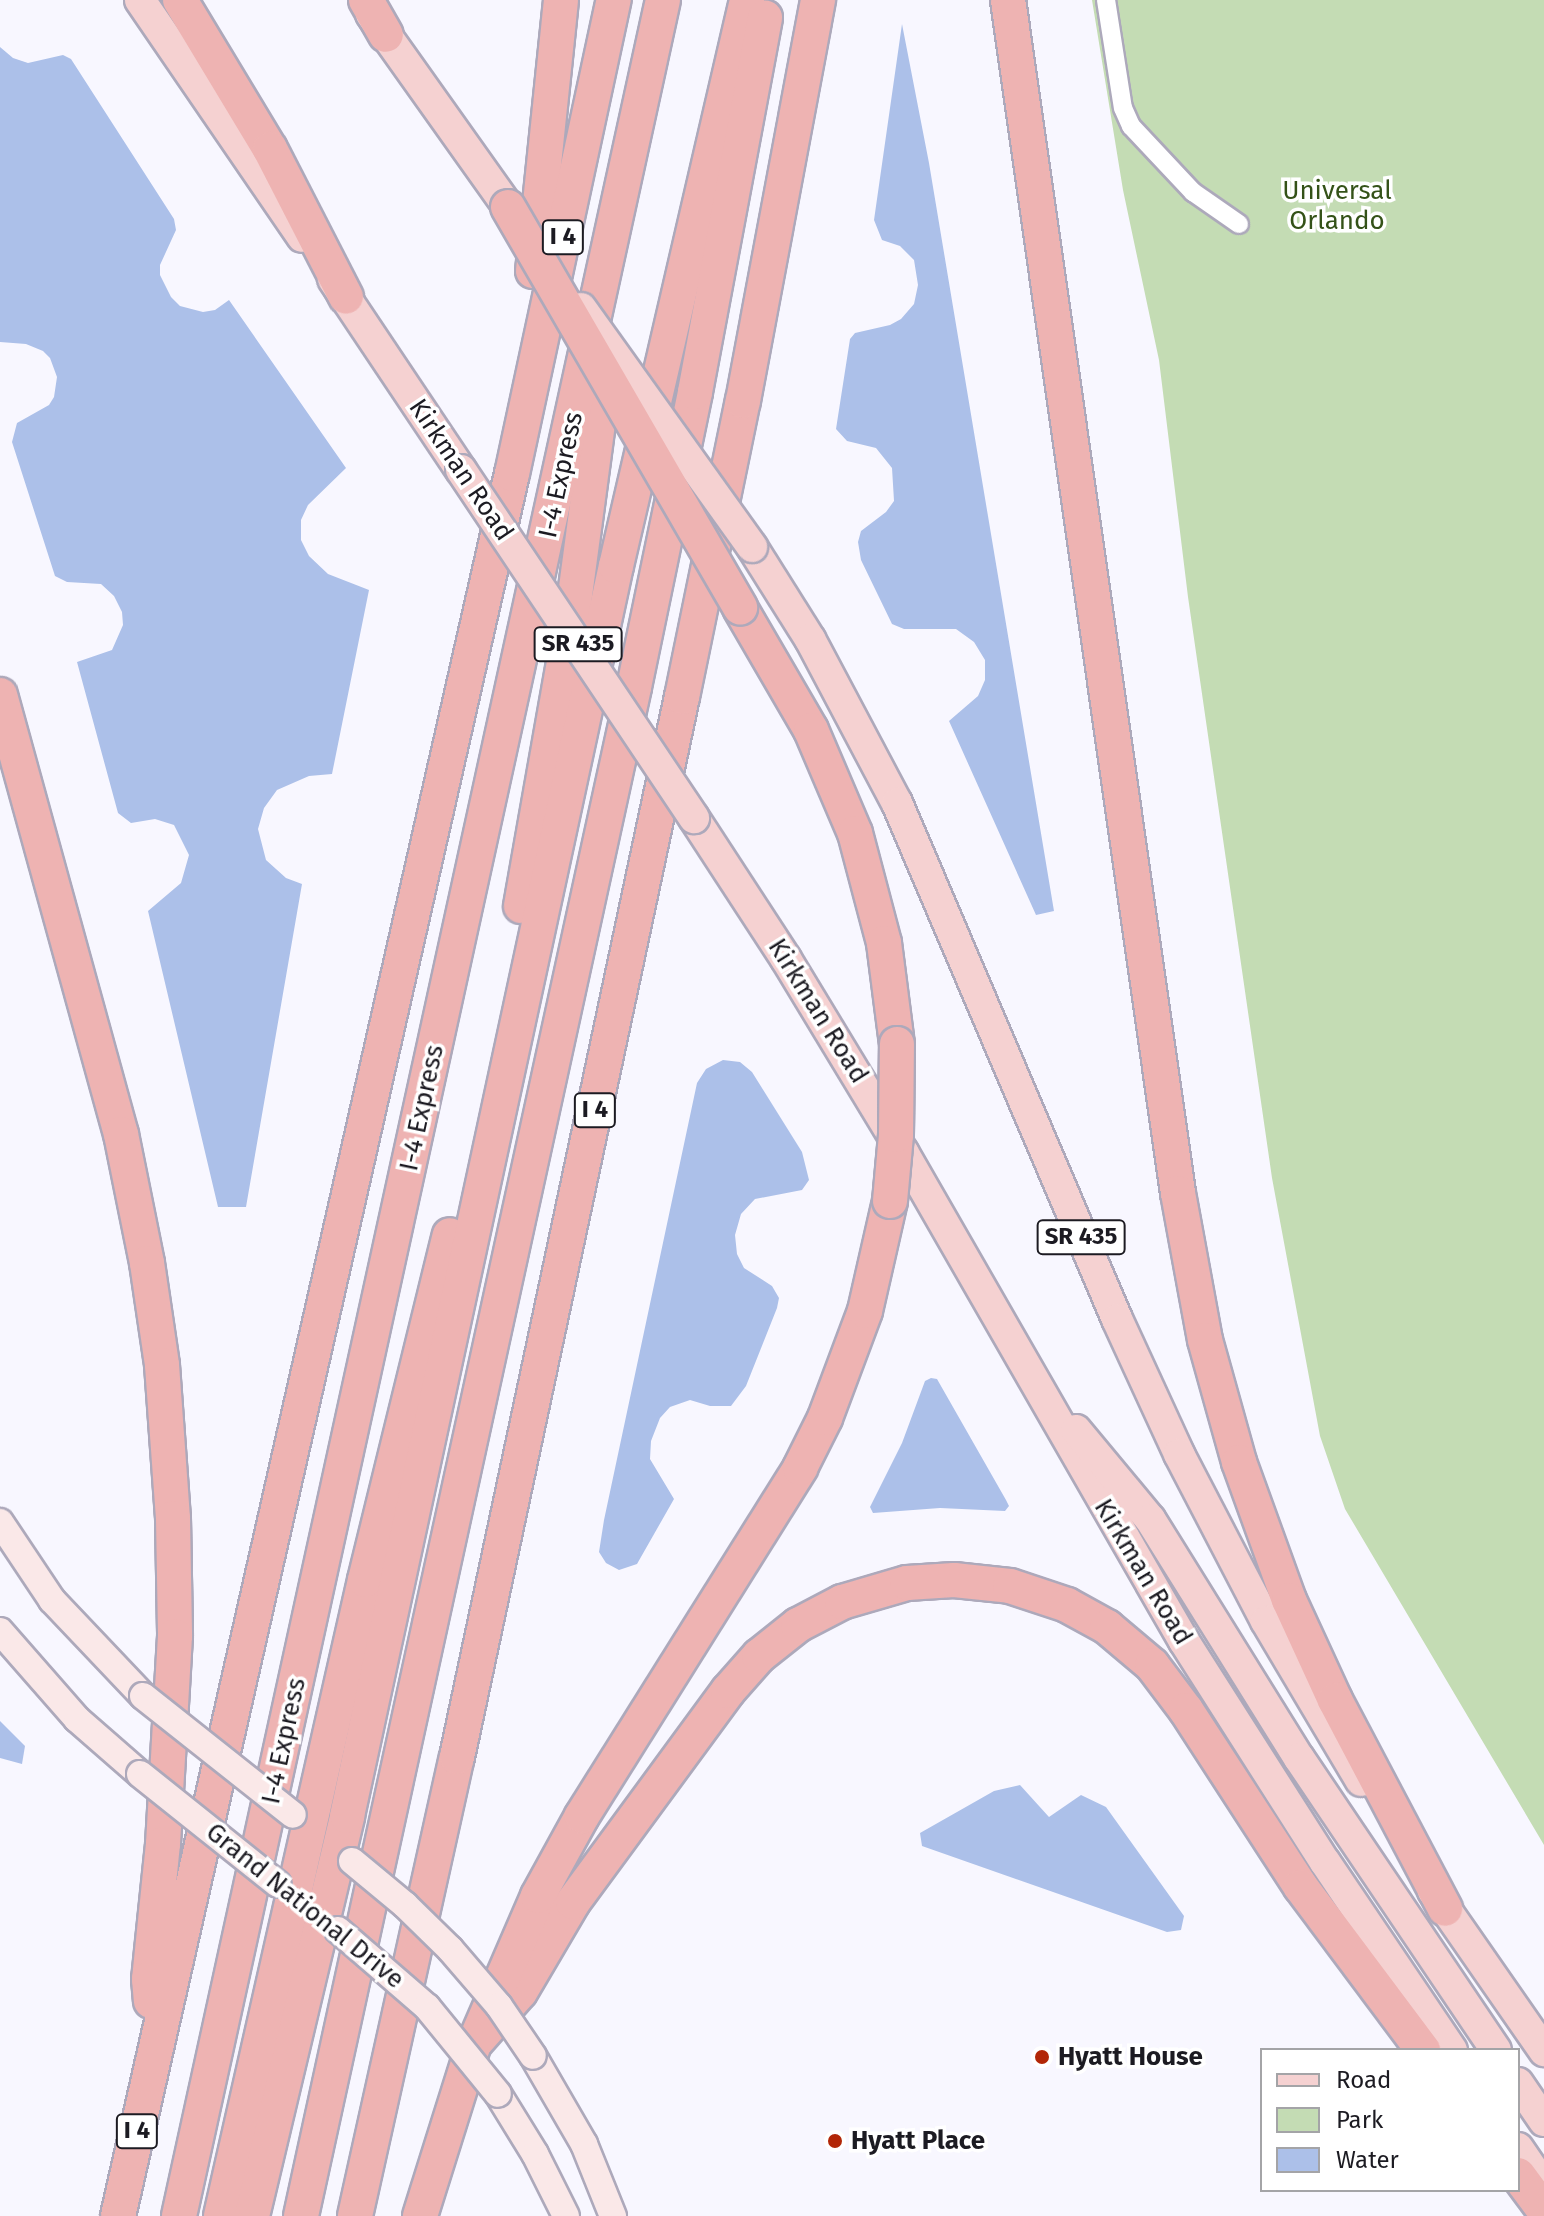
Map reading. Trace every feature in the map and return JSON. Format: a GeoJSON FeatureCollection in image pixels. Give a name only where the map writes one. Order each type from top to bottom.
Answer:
{"type":"FeatureCollection","features":[{"type":"Feature","properties":{"kind":"highway"},"geometry":{"type":"LineString","coordinates":[[180,0],[270,149],[346,297]]}},
{"type":"Feature","properties":{"kind":"highway"},"geometry":{"type":"LineString","coordinates":[[363,0],[386,35]]}},
{"type":"Feature","properties":{"kind":"highway"},"geometry":{"type":"LineString","coordinates":[[512,474],[561,0]]}},
{"type":"Feature","properties":{"kind":"highway","name":"I 4"},"geometry":{"type":"LineString","coordinates":[[118,2216],[512,474],[614,0]]}},
{"type":"Feature","properties":{"kind":"highway","name":"I-4 Express"},"geometry":{"type":"LineString","coordinates":[[179,2216],[663,0]]}},
{"type":"Feature","properties":{"kind":"highway"},"geometry":{"type":"LineString","coordinates":[[252,2216],[330,1924],[616,566],[747,0]]}},
{"type":"Feature","properties":{"kind":"highway"},"geometry":{"type":"LineString","coordinates":[[301,2216],[634,687],[719,269],[769,0]]}},
{"type":"Feature","properties":{"kind":"highway","name":"I 4"},"geometry":{"type":"LineString","coordinates":[[355,2216],[455,1769],[682,697],[745,389],[818,0]]}},
{"type":"Feature","properties":{"kind":"highway"},"geometry":{"type":"LineString","coordinates":[[1008,0],[1178,1193],[1202,1328],[1239,1462],[1289,1600],[1335,1700],[1445,1909]]}},
{"type":"Feature","properties":{"kind":"highway"},"geometry":{"type":"LineString","coordinates":[[221,2216],[286,1890],[459,1198],[529,869],[578,577],[638,116]]}},
{"type":"Feature","properties":{"kind":"highway"},"geometry":{"type":"LineString","coordinates":[[420,2216],[474,2044],[510,1954],[570,1837],[809,1451],[860,1330],[890,1201],[896,1135],[897,1044],[884,943],[855,833],[811,730],[508,207]]}},
{"type":"Feature","properties":{"kind":"highway"},"geometry":{"type":"LineString","coordinates":[[0,695],[121,1134],[147,1263],[162,1365],[176,1601],[163,1844],[149,1979],[155,2047]]}},
{"type":"Feature","properties":{"kind":"highway"},"geometry":{"type":"LineString","coordinates":[[474,2044],[520,1992],[573,1902],[728,1691],[759,1656],[798,1625],[842,1602],[907,1583],[954,1580],[1010,1586],[1067,1605],[1107,1627],[1152,1665],[1178,1698],[1301,1887],[1422,2048]]}},
{"type":"Feature","properties":{"kind":"highway"},"geometry":{"type":"LineString","coordinates":[[1520,2178],[1544,2210]]}},
{"type":"Feature","properties":{"kind":"main road","name":"Kirkman Road"},"geometry":{"type":"LineString","coordinates":[[140,0],[346,297],[694,818],[884,1119],[1126,1544],[1230,1715],[1451,2048]]}},
{"type":"Feature","properties":{"kind":"main road","name":"SR 435"},"geometry":{"type":"LineString","coordinates":[[386,35],[752,547],[810,639],[897,803],[1117,1319],[1213,1522],[1317,1708],[1445,1909],[1544,2051]]}},
{"type":"Feature","properties":{"kind":"main road"},"geometry":{"type":"LineString","coordinates":[[1014,1349],[1053,1403],[1150,1519],[1320,1791],[1495,2048]]}},
{"type":"Feature","properties":{"kind":"main road"},"geometry":{"type":"LineString","coordinates":[[1520,2086],[1544,2121]]}},
{"type":"Feature","properties":{"kind":"main road"},"geometry":{"type":"LineString","coordinates":[[1520,2151],[1544,2186]]}},
{"type":"Feature","properties":{"kind":"street"},"geometry":{"type":"LineString","coordinates":[[1106,0],[1123,108],[1131,126],[1193,192],[1239,224]]}},
{"type":"Feature","properties":{"kind":"street"},"geometry":{"type":"LineString","coordinates":[[0,1522],[52,1600],[143,1696],[394,1895],[450,1949],[499,2006],[533,2056],[584,2144],[613,2216]]}},
{"type":"Feature","properties":{"kind":"street","name":"Grand National Drive"},"geometry":{"type":"LineString","coordinates":[[0,1631],[77,1719],[140,1774],[415,1994],[452,2034],[498,2094],[535,2154],[566,2216]]}},
{"type":"Feature","properties":{"kind":"green space","name":"Universal Orlando"},"geometry":{"type":"Polygon","coordinates":[[[1092,0],[1544,0],[1544,1845],[1345,1509],[1320,1436],[1272,1178],[1188,597],[1159,360],[1123,190],[1092,0]]]}},
{"type":"Feature","properties":{"kind":"water"},"geometry":{"type":"Polygon","coordinates":[[[902,24],[929,163],[1054,911],[1036,915],[949,721],[978,696],[985,680],[985,660],[974,642],[956,629],[904,629],[892,624],[861,560],[858,542],[861,531],[886,512],[894,501],[892,468],[876,448],[847,441],[836,429],[850,339],[855,333],[890,325],[901,319],[914,304],[918,285],[914,260],[900,246],[882,240],[874,220],[902,24]]]}},
{"type":"Feature","properties":{"kind":"water"},"geometry":{"type":"Polygon","coordinates":[[[0,47],[13,58],[28,63],[63,55],[71,59],[174,219],[176,230],[160,265],[160,275],[171,297],[180,306],[203,312],[215,310],[229,300],[346,468],[308,505],[301,520],[301,540],[309,556],[328,574],[369,590],[332,774],[309,776],[277,790],[264,808],[258,829],[266,860],[286,878],[302,884],[246,1207],[218,1207],[148,911],[181,883],[189,855],[174,825],[155,819],[131,823],[118,813],[77,662],[112,650],[123,625],[122,612],[114,596],[101,584],[67,582],[55,576],[12,442],[17,423],[49,405],[54,397],[57,377],[50,358],[43,351],[26,344],[0,342],[0,47]]]}},
{"type":"Feature","properties":{"kind":"water"},"geometry":{"type":"Polygon","coordinates":[[[723,1060],[740,1062],[752,1072],[802,1152],[809,1180],[802,1190],[755,1199],[741,1214],[735,1235],[737,1254],[744,1268],[772,1286],[779,1298],[777,1308],[746,1386],[731,1406],[710,1406],[690,1400],[670,1407],[660,1418],[651,1441],[650,1459],[674,1499],[637,1564],[619,1570],[606,1563],[599,1552],[604,1520],[697,1083],[706,1069],[723,1060]]]}},
{"type":"Feature","properties":{"kind":"water"},"geometry":{"type":"Polygon","coordinates":[[[937,1379],[1006,1500],[1009,1506],[1005,1511],[940,1508],[873,1513],[870,1507],[902,1443],[925,1381],[937,1379]]]}},
{"type":"Feature","properties":{"kind":"water"},"geometry":{"type":"Polygon","coordinates":[[[0,1721],[25,1746],[22,1764],[0,1758],[0,1721]]]}},
{"type":"Feature","properties":{"kind":"water"},"geometry":{"type":"Polygon","coordinates":[[[1020,1785],[1049,1817],[1081,1795],[1106,1807],[1184,1916],[1181,1930],[1167,1932],[922,1846],[920,1833],[994,1791],[1020,1785]]]}},
{"type":"Feature","properties":{"kind":"place","name":"Hyatt House"},"geometry":{"type":"Point","coordinates":[1042,2057]}},
{"type":"Feature","properties":{"kind":"place","name":"Hyatt Place"},"geometry":{"type":"Point","coordinates":[835,2141]}}]}
